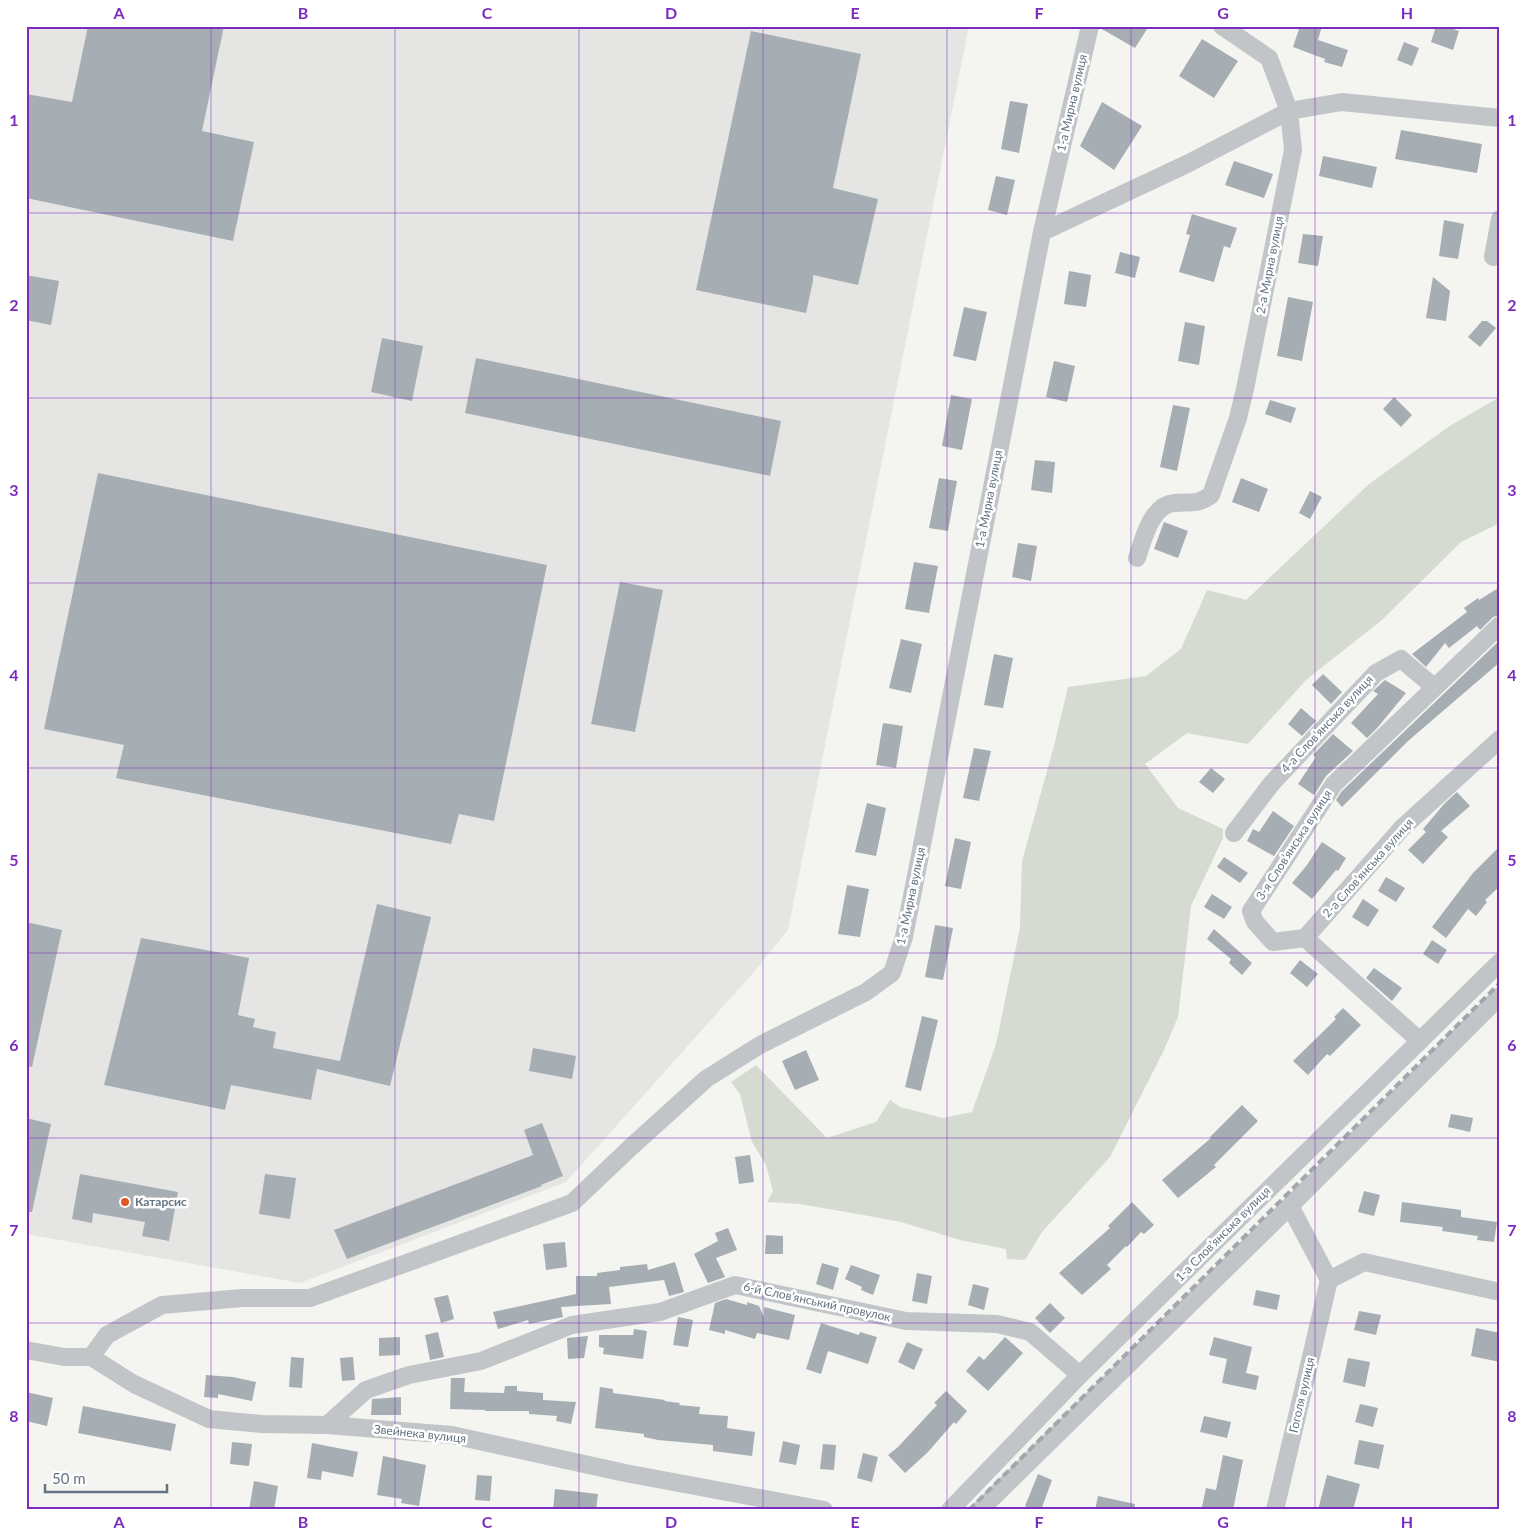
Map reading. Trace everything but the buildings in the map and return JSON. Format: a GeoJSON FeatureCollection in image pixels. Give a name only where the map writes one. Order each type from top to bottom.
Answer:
{"type":"FeatureCollection","features":[{"type":"Feature","properties":{"kind":"street","name":"1-а Мирна вулиця"},"geometry":{"type":"LineString","coordinates":[[91,1357],[107,1335],[162,1304],[242,1298],[310,1298],[572,1203],[706,1078],[760,1044],[866,992],[892,972],[906,927],[1042,232],[1090,26]]}},
{"type":"Feature","properties":{"kind":"street","name":"2-а Мирна вулиця"},"geometry":{"type":"LineString","coordinates":[[1137,558],[1146,531],[1159,510],[1172,503],[1200,502],[1210,495],[1238,418],[1245,389],[1293,150],[1289,111],[1269,58],[1222,26]]}},
{"type":"Feature","properties":{"kind":"street"},"geometry":{"type":"LineString","coordinates":[[1042,232],[1187,164],[1289,111],[1342,102],[1500,118]]}},
{"type":"Feature","properties":{"kind":"street"},"geometry":{"type":"LineString","coordinates":[[1493,256],[1500,219]]}},
{"type":"Feature","properties":{"kind":"street","name":"3-я Слов’янська вулиця"},"geometry":{"type":"LineString","coordinates":[[1305,938],[1273,942],[1255,922],[1251,911],[1334,784],[1500,625]]}},
{"type":"Feature","properties":{"kind":"street","name":"4-а Слов’янська вулиця"},"geometry":{"type":"LineString","coordinates":[[1234,833],[1272,783],[1376,673],[1401,659],[1434,687]]}},
{"type":"Feature","properties":{"kind":"street","name":"2-а Слов’янська вулиця"},"geometry":{"type":"LineString","coordinates":[[1305,938],[1402,828],[1500,739]]}},
{"type":"Feature","properties":{"kind":"street"},"geometry":{"type":"LineString","coordinates":[[1305,938],[1420,1041]]}},
{"type":"Feature","properties":{"kind":"street","name":"1-а Слов’янська вулиця"},"geometry":{"type":"LineString","coordinates":[[950,1510],[1080,1375],[1500,962]]}},
{"type":"Feature","properties":{"kind":"street"},"geometry":{"type":"LineString","coordinates":[[980,1510],[1290,1206],[1498,998]]}},
{"type":"Feature","properties":{"kind":"street"},"geometry":{"type":"LineString","coordinates":[[1290,1206],[1329,1280],[1364,1262],[1500,1292]]}},
{"type":"Feature","properties":{"kind":"street","name":"Гоголя вулиця"},"geometry":{"type":"LineString","coordinates":[[1275,1510],[1329,1280]]}},
{"type":"Feature","properties":{"kind":"street","name":"6-й Слов’янський провулок"},"geometry":{"type":"LineString","coordinates":[[327,1425],[366,1390],[409,1375],[481,1361],[572,1325],[660,1312],[735,1285],[906,1321],[997,1324],[1030,1332],[1080,1375]]}},
{"type":"Feature","properties":{"kind":"street"},"geometry":{"type":"LineString","coordinates":[[26,1350],[64,1357],[91,1357]]}},
{"type":"Feature","properties":{"kind":"street","name":"Звейнека вулиця"},"geometry":{"type":"LineString","coordinates":[[91,1357],[134,1384],[209,1419],[262,1424],[327,1425],[452,1435],[625,1473],[824,1510]]}},
{"type":"Feature","properties":{"kind":"shaded area"},"geometry":{"type":"Polygon","coordinates":[[[26,26],[969,26],[788,930],[753,973],[566,1182],[300,1283],[26,1234],[26,26]]]}},
{"type":"Feature","properties":{"kind":"shaded area"},"geometry":{"type":"Polygon","coordinates":[[[1500,397],[1500,523],[1461,542],[1382,620],[1307,679],[1248,744],[1187,733],[1145,764],[1178,808],[1223,829],[1223,838],[1191,906],[1178,1017],[1163,1052],[1110,1157],[1042,1232],[1025,1260],[1007,1259],[1006,1249],[960,1240],[901,1222],[800,1204],[767,1202],[773,1191],[766,1165],[752,1142],[740,1094],[731,1082],[756,1065],[827,1138],[876,1122],[890,1100],[900,1107],[943,1118],[972,1112],[996,1044],[1020,928],[1022,861],[1054,746],[1068,687],[1146,676],[1181,649],[1207,590],[1246,600],[1369,484],[1451,425],[1500,397]]]}},
{"type":"Feature","properties":{"kind":"railway"},"geometry":{"type":"LineString","coordinates":[[969,1510],[1500,983]]}},
{"type":"Feature","properties":{"kind":"place","name":"Катарсис"},"geometry":{"type":"Point","coordinates":[125,1202]}}]}
